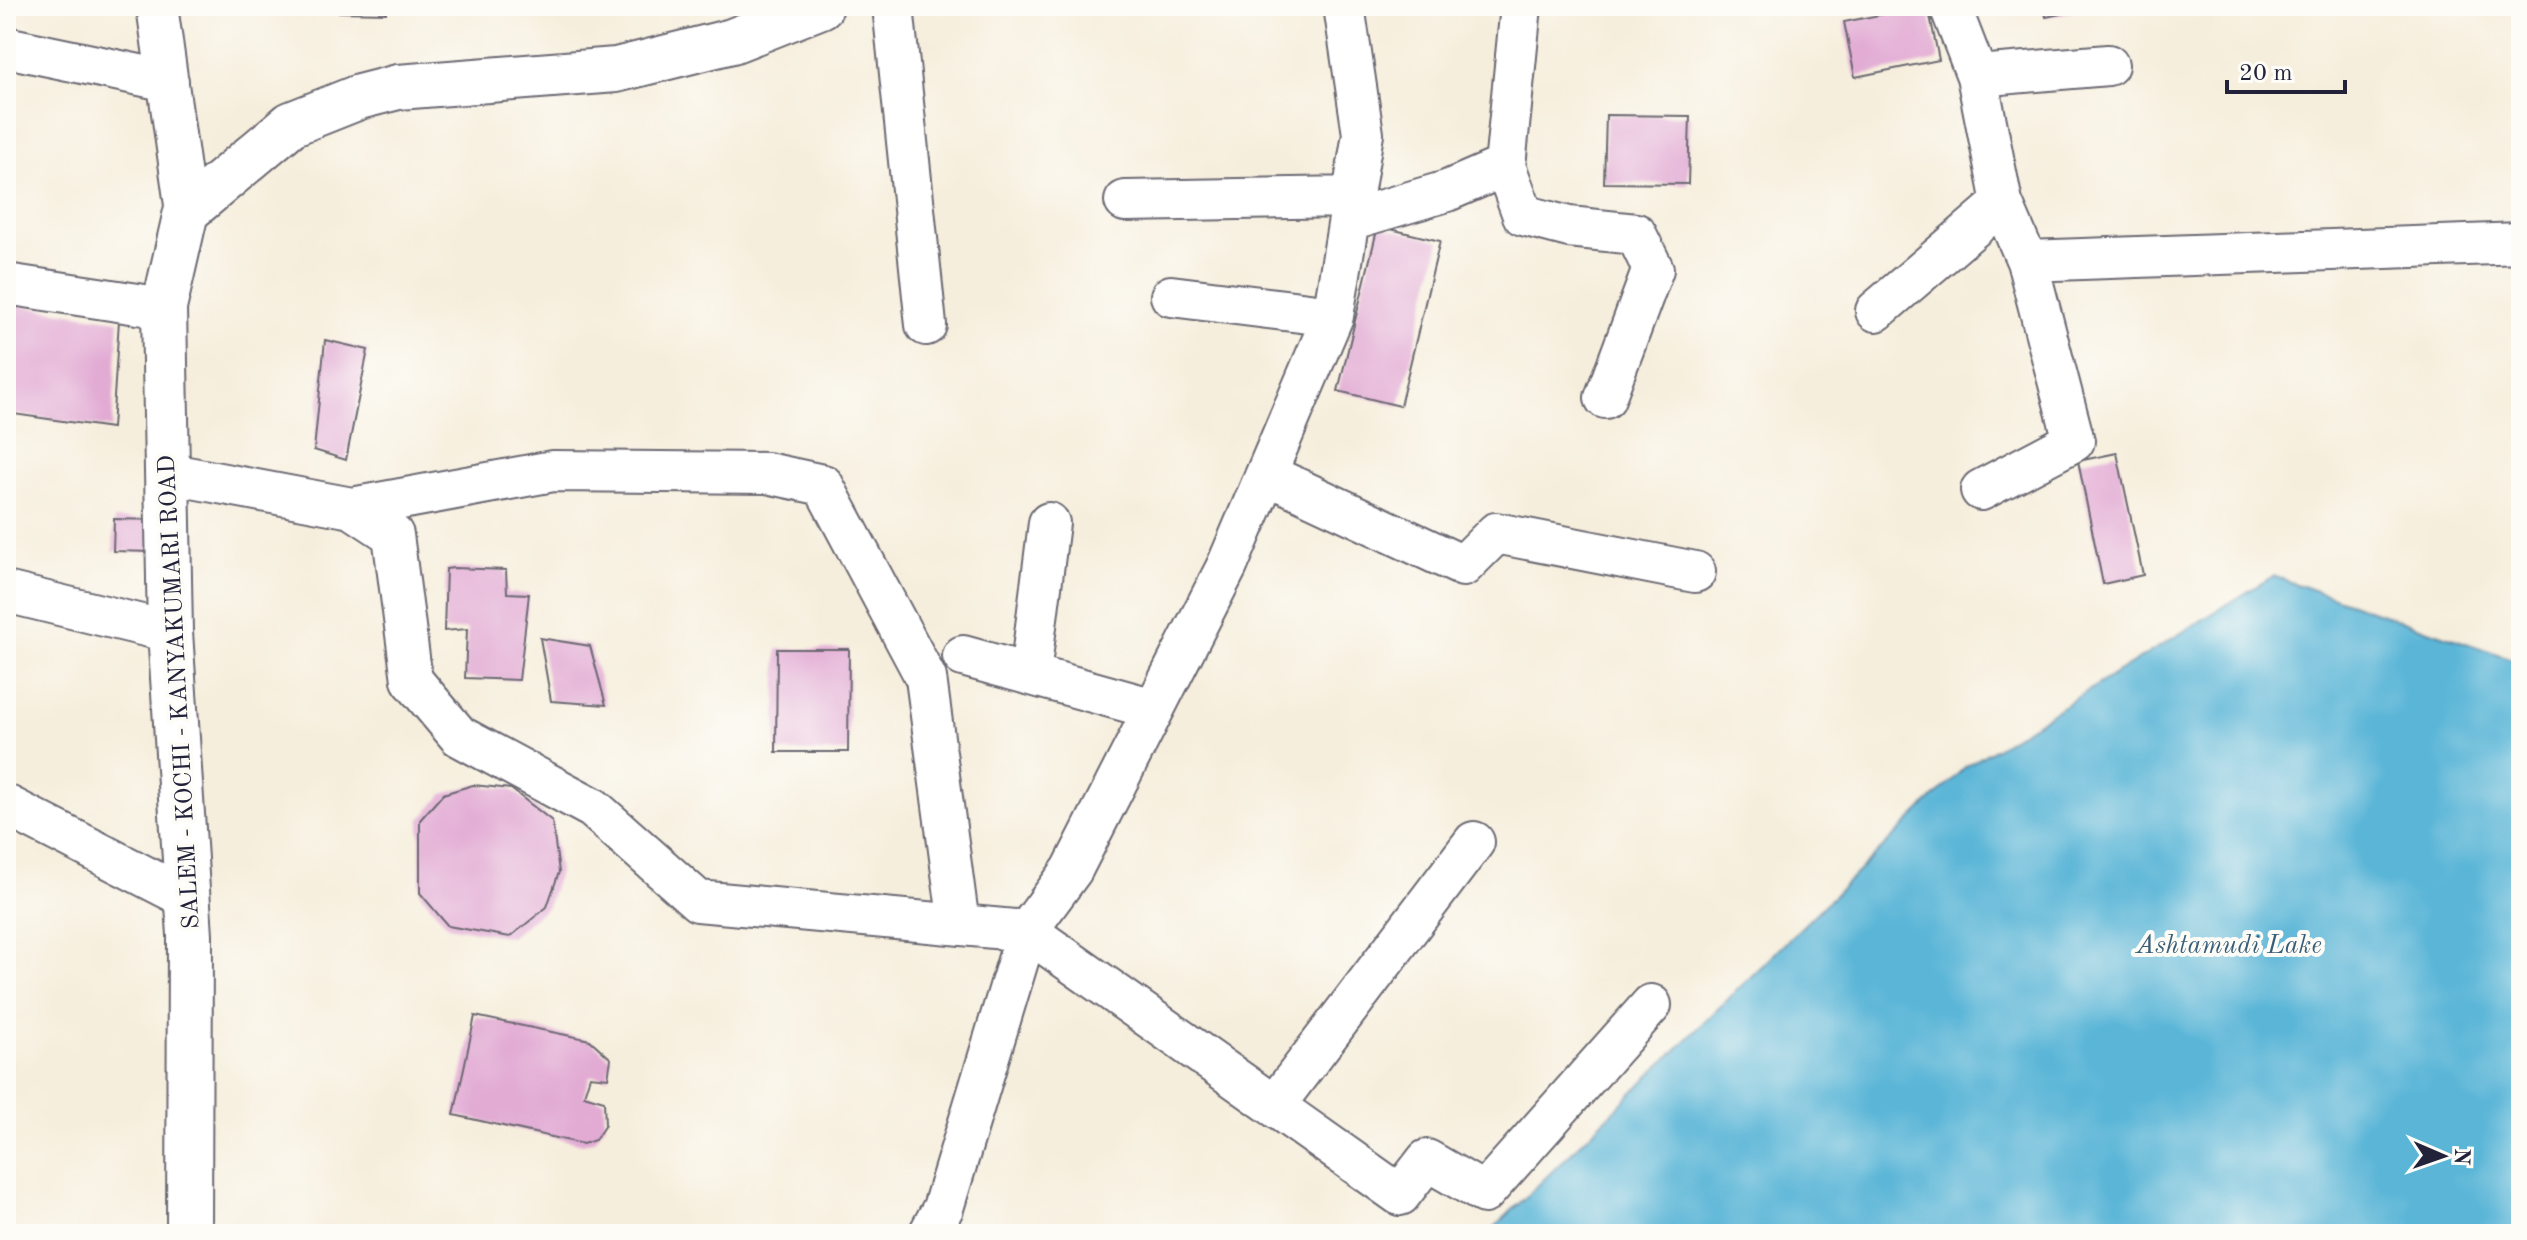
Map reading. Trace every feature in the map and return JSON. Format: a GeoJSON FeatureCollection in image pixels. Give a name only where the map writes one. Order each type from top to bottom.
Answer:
{"type":"FeatureCollection","features":[{"type":"Feature","properties":{"kind":"main road"},"geometry":{"type":"LineString","coordinates":[[186,212],[291,124],[359,97],[398,87],[616,70],[732,41],[821,6]]}},
{"type":"Feature","properties":{"kind":"main road","name":"SALEM - KOCHI - KANYAKUMARI ROAD"},"geometry":{"type":"LineString","coordinates":[[186,212],[164,308],[170,632],[190,935],[189,1234]]}},
{"type":"Feature","properties":{"kind":"street"},"geometry":{"type":"LineString","coordinates":[[157,6],[186,212]]}},
{"type":"Feature","properties":{"kind":"street"},"geometry":{"type":"LineString","coordinates":[[893,6],[926,325]]}},
{"type":"Feature","properties":{"kind":"street"},"geometry":{"type":"LineString","coordinates":[[929,1234],[943,1208],[1027,931],[1072,870],[1227,566],[1333,316],[1363,134],[1344,6]]}},
{"type":"Feature","properties":{"kind":"street"},"geometry":{"type":"LineString","coordinates":[[1521,6],[1505,166],[1523,215],[1569,227],[1636,234],[1653,269],[1605,398]]}},
{"type":"Feature","properties":{"kind":"street"},"geometry":{"type":"LineString","coordinates":[[1950,6],[1977,76],[2002,203],[2027,261],[2074,441],[1981,490]]}},
{"type":"Feature","properties":{"kind":"street"},"geometry":{"type":"LineString","coordinates":[[6,47],[168,81]]}},
{"type":"Feature","properties":{"kind":"street"},"geometry":{"type":"LineString","coordinates":[[1977,76],[2108,65]]}},
{"type":"Feature","properties":{"kind":"street"},"geometry":{"type":"LineString","coordinates":[[1125,201],[1351,208],[1447,191],[1505,166]]}},
{"type":"Feature","properties":{"kind":"street"},"geometry":{"type":"LineString","coordinates":[[1876,311],[2002,203]]}},
{"type":"Feature","properties":{"kind":"street"},"geometry":{"type":"LineString","coordinates":[[2027,261],[2521,243]]}},
{"type":"Feature","properties":{"kind":"street"},"geometry":{"type":"LineString","coordinates":[[6,284],[164,308]]}},
{"type":"Feature","properties":{"kind":"street"},"geometry":{"type":"LineString","coordinates":[[1171,296],[1333,316]]}},
{"type":"Feature","properties":{"kind":"street"},"geometry":{"type":"LineString","coordinates":[[166,473],[352,508],[553,471],[767,473],[823,485],[926,678],[959,925]]}},
{"type":"Feature","properties":{"kind":"street"},"geometry":{"type":"LineString","coordinates":[[1266,474],[1463,566],[1496,533],[1695,572]]}},
{"type":"Feature","properties":{"kind":"street"},"geometry":{"type":"LineString","coordinates":[[352,508],[393,535],[412,680],[459,736],[593,808],[698,901],[1027,931],[1400,1195],[1427,1160],[1484,1193],[1651,1005]]}},
{"type":"Feature","properties":{"kind":"street"},"geometry":{"type":"LineString","coordinates":[[1030,674],[1049,523]]}},
{"type":"Feature","properties":{"kind":"street"},"geometry":{"type":"LineString","coordinates":[[6,592],[170,632]]}},
{"type":"Feature","properties":{"kind":"street"},"geometry":{"type":"LineString","coordinates":[[963,656],[1154,709]]}},
{"type":"Feature","properties":{"kind":"street"},"geometry":{"type":"LineString","coordinates":[[6,805],[187,898]]}},
{"type":"Feature","properties":{"kind":"street"},"geometry":{"type":"LineString","coordinates":[[1274,1106],[1474,842]]}},
{"type":"Feature","properties":{"kind":"water","name":"Ashtamudi Lake"},"geometry":{"type":"Polygon","coordinates":[[[2273,576],[2521,662],[2521,1234],[1488,1234],[1965,767],[2273,576]]]}},
{"type":"Feature","properties":{"kind":"building"},"geometry":{"type":"Polygon","coordinates":[[[339,6],[386,6],[386,13],[339,12],[339,6]]]}},
{"type":"Feature","properties":{"kind":"building"},"geometry":{"type":"Polygon","coordinates":[[[1928,6],[1939,60],[1855,77],[1844,22],[1928,6]]]}},
{"type":"Feature","properties":{"kind":"building"},"geometry":{"type":"Polygon","coordinates":[[[2044,6],[2094,6],[2094,7],[2046,17],[2044,6]]]}},
{"type":"Feature","properties":{"kind":"building"},"geometry":{"type":"Polygon","coordinates":[[[1606,115],[1690,116],[1688,184],[1604,183],[1606,115]]]}},
{"type":"Feature","properties":{"kind":"building"},"geometry":{"type":"Polygon","coordinates":[[[1378,226],[1440,241],[1400,406],[1338,391],[1378,226]]]}},
{"type":"Feature","properties":{"kind":"building"},"geometry":{"type":"Polygon","coordinates":[[[6,304],[119,320],[112,428],[6,413],[6,304]]]}},
{"type":"Feature","properties":{"kind":"building"},"geometry":{"type":"Polygon","coordinates":[[[325,340],[368,350],[346,460],[314,450],[325,340]]]}},
{"type":"Feature","properties":{"kind":"building"},"geometry":{"type":"Polygon","coordinates":[[[2117,453],[2143,575],[2103,584],[2078,461],[2117,453]]]}},
{"type":"Feature","properties":{"kind":"building"},"geometry":{"type":"Polygon","coordinates":[[[114,519],[155,520],[154,552],[113,551],[114,519]]]}},
{"type":"Feature","properties":{"kind":"building"},"geometry":{"type":"Polygon","coordinates":[[[446,569],[506,570],[507,593],[529,594],[519,680],[465,678],[467,629],[444,631],[446,569]]]}},
{"type":"Feature","properties":{"kind":"building"},"geometry":{"type":"Polygon","coordinates":[[[540,638],[590,646],[606,705],[551,701],[540,638]]]}},
{"type":"Feature","properties":{"kind":"building"},"geometry":{"type":"Polygon","coordinates":[[[777,649],[849,649],[848,752],[776,752],[777,649]]]}},
{"type":"Feature","properties":{"kind":"building"},"geometry":{"type":"Polygon","coordinates":[[[473,785],[511,789],[552,821],[559,872],[547,907],[510,937],[448,926],[420,893],[420,820],[443,794],[473,785]]]}},
{"type":"Feature","properties":{"kind":"building"},"geometry":{"type":"Polygon","coordinates":[[[475,1016],[590,1040],[611,1059],[608,1078],[590,1076],[584,1095],[604,1101],[605,1125],[595,1140],[583,1144],[454,1115],[475,1016]]]}}]}
